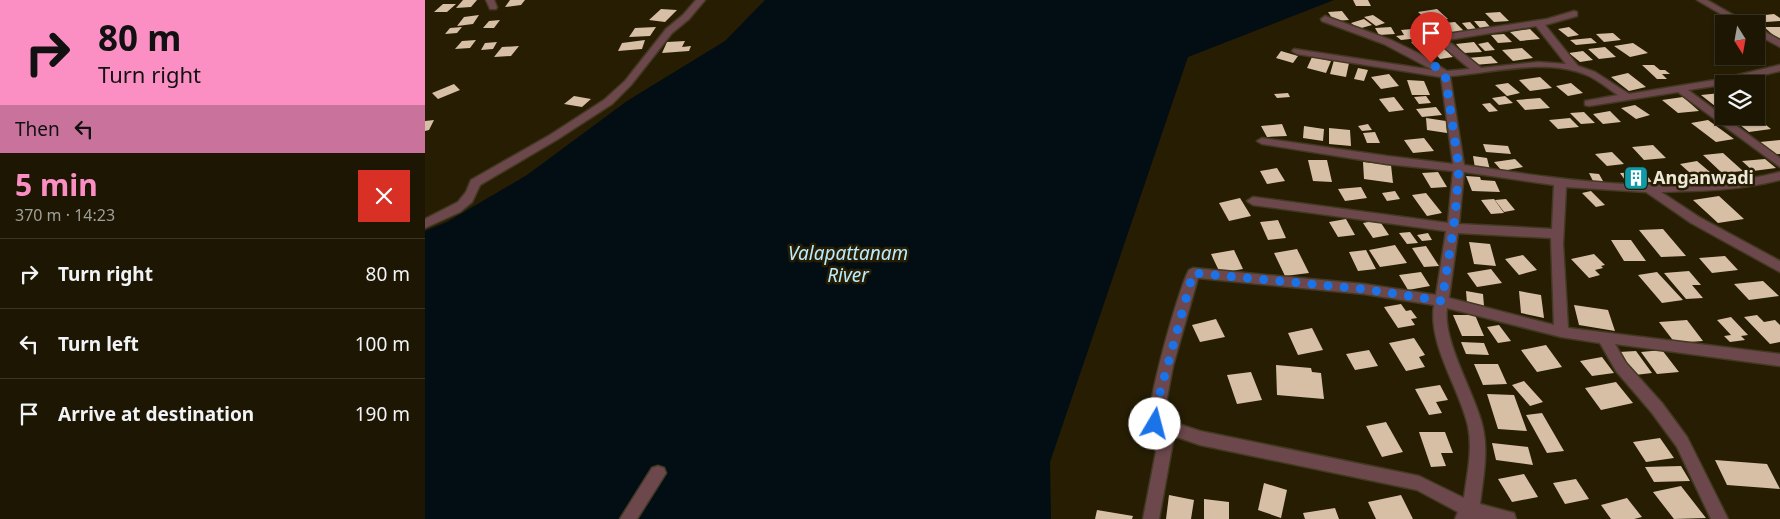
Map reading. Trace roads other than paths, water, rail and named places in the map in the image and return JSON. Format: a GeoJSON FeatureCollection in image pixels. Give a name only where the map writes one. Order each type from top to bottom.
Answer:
{"type":"FeatureCollection","features":[{"type":"Feature","properties":{"kind":"street"},"geometry":{"type":"LineString","coordinates":[[425,224],[462,206],[472,195],[475,183],[554,137],[608,102],[628,83],[669,31],[686,17],[701,0]]}},
{"type":"Feature","properties":{"kind":"street"},"geometry":{"type":"LineString","coordinates":[[1701,0],[1728,15]]}},
{"type":"Feature","properties":{"kind":"street"},"geometry":{"type":"LineString","coordinates":[[1479,71],[1441,40],[1447,37],[1489,33],[1519,26],[1540,25],[1574,14]]}},
{"type":"Feature","properties":{"kind":"street"},"geometry":{"type":"LineString","coordinates":[[1325,19],[1402,47],[1431,63],[1445,74],[1459,168],[1453,228],[1439,317],[1449,356],[1475,425],[1478,452],[1467,515]]}},
{"type":"Feature","properties":{"kind":"street"},"geometry":{"type":"LineString","coordinates":[[1540,25],[1575,69]]}},
{"type":"Feature","properties":{"kind":"street"},"geometry":{"type":"LineString","coordinates":[[1765,35],[1780,44]]}},
{"type":"Feature","properties":{"kind":"street"},"geometry":{"type":"LineString","coordinates":[[1297,51],[1445,74],[1532,65],[1575,69],[1592,74],[1628,97]]}},
{"type":"Feature","properties":{"kind":"street"},"geometry":{"type":"LineString","coordinates":[[1589,103],[1680,89],[1780,68]]}},
{"type":"Feature","properties":{"kind":"street"},"geometry":{"type":"LineString","coordinates":[[1680,89],[1780,163]]}},
{"type":"Feature","properties":{"kind":"street"},"geometry":{"type":"LineString","coordinates":[[1262,142],[1560,183],[1616,188],[1719,187],[1761,182],[1780,176]]}},
{"type":"Feature","properties":{"kind":"street"},"geometry":{"type":"LineString","coordinates":[[1560,183],[1557,234],[1561,332]]}},
{"type":"Feature","properties":{"kind":"street"},"geometry":{"type":"LineString","coordinates":[[1648,188],[1695,220],[1780,267]]}},
{"type":"Feature","properties":{"kind":"street"},"geometry":{"type":"LineString","coordinates":[[1253,201],[1453,228],[1557,234]]}},
{"type":"Feature","properties":{"kind":"street"},"geometry":{"type":"LineString","coordinates":[[1499,518],[1467,515],[1419,483],[1325,466],[1200,438],[1155,424],[1158,400],[1193,273],[1364,289],[1442,301],[1458,307],[1561,332],[1605,339],[1696,348],[1746,358],[1780,360]]}},
{"type":"Feature","properties":{"kind":"street"},"geometry":{"type":"LineString","coordinates":[[1605,339],[1621,367],[1657,408],[1682,442],[1720,519]]}},
{"type":"Feature","properties":{"kind":"street"},"geometry":{"type":"LineString","coordinates":[[1151,519],[1168,428]]}},
{"type":"Feature","properties":{"kind":"street"},"geometry":{"type":"LineString","coordinates":[[628,519],[658,473]]}},
{"type":"Feature","properties":{"kind":"water","name":"Valapattanam River"},"geometry":{"type":"Polygon","coordinates":[[[765,0],[1334,0],[1188,57],[1050,462],[1051,519],[425,519],[425,231],[447,222],[527,175],[627,101],[725,41],[765,0]]]}},
{"type":"Feature","properties":{"kind":"place","name":"Anganwadi"},"geometry":{"type":"Point","coordinates":[1636,178]}}]}
